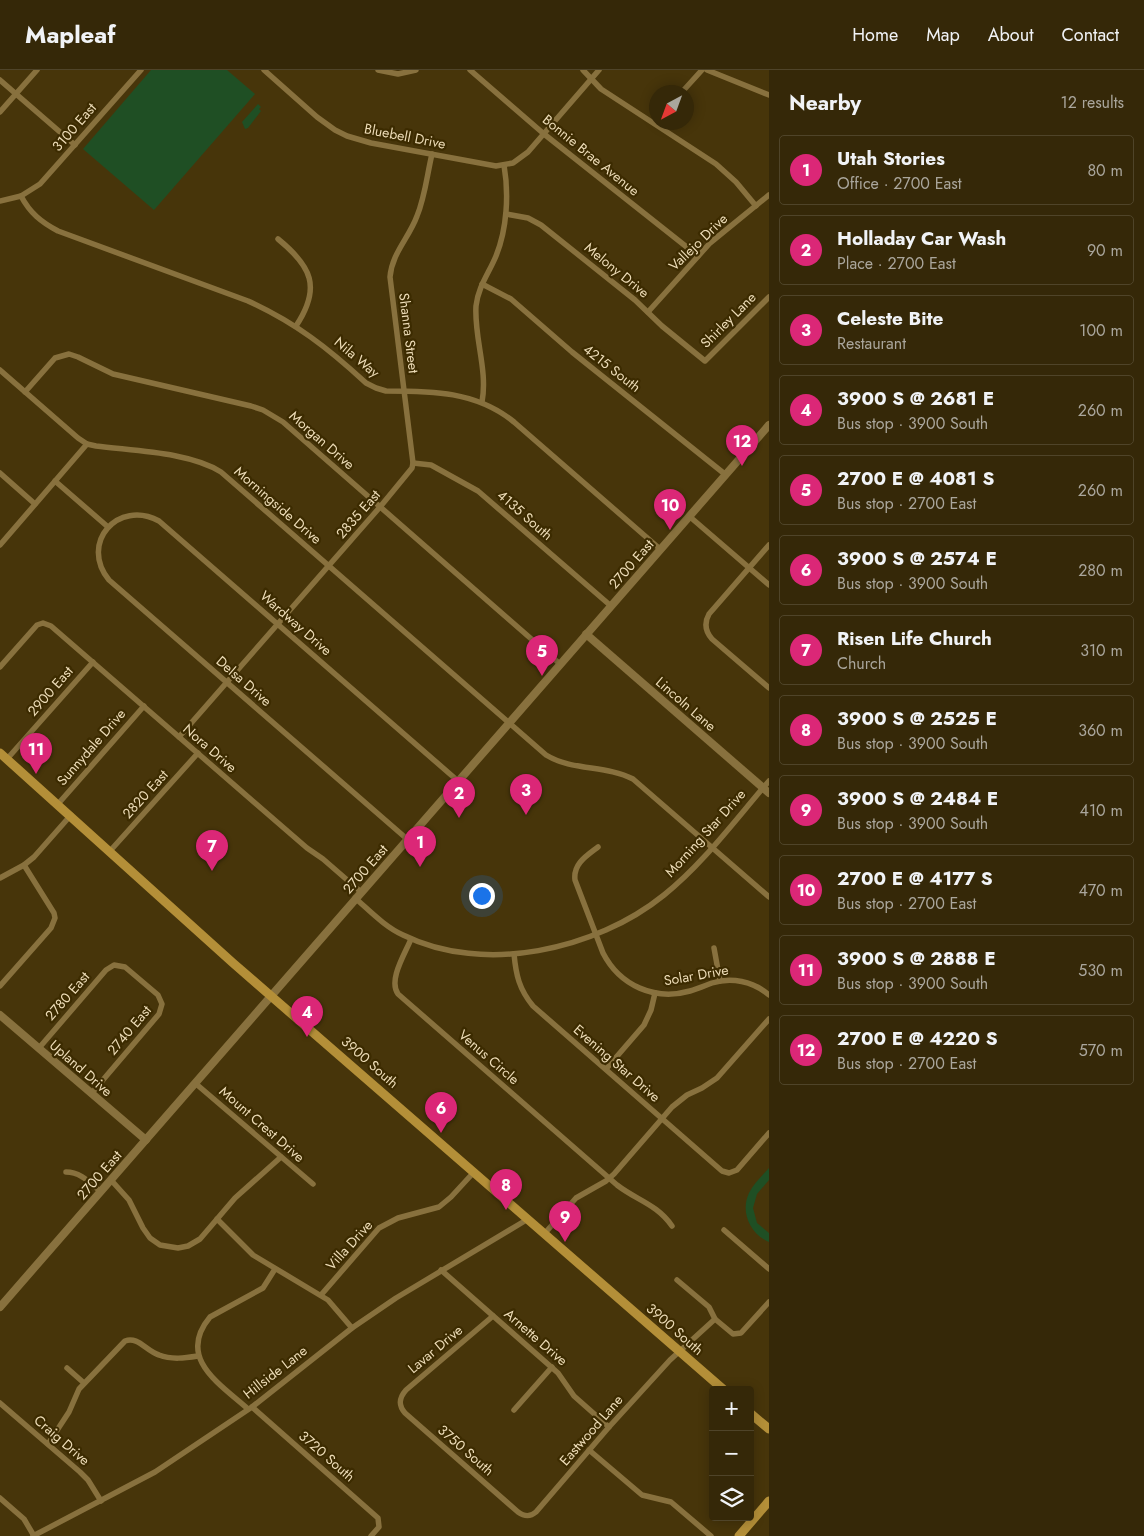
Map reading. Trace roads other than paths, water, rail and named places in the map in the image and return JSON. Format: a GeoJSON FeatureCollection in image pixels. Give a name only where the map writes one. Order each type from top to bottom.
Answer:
{"type":"FeatureCollection","features":[{"type":"Feature","properties":{"kind":"main road","name":"3900 South"},"geometry":{"type":"LineString","coordinates":[[0,753],[233,963],[719,1386]]}},
{"type":"Feature","properties":{"kind":"main road"},"geometry":{"type":"LineString","coordinates":[[754,1416],[769,1429]]}},
{"type":"Feature","properties":{"kind":"main road"},"geometry":{"type":"LineString","coordinates":[[739,1536],[769,1501]]}},
{"type":"Feature","properties":{"kind":"street"},"geometry":{"type":"LineString","coordinates":[[0,112],[37,70]]}},
{"type":"Feature","properties":{"kind":"street","name":"3100 East"},"geometry":{"type":"LineString","coordinates":[[22,196],[40,184],[141,70]]}},
{"type":"Feature","properties":{"kind":"street","name":"Bluebell Drive"},"geometry":{"type":"LineString","coordinates":[[264,70],[317,117],[340,133],[371,143],[492,165],[504,165]]}},
{"type":"Feature","properties":{"kind":"street"},"geometry":{"type":"LineString","coordinates":[[378,70],[398,74],[416,70]]}},
{"type":"Feature","properties":{"kind":"street","name":"Bonnie Brae Avenue"},"geometry":{"type":"LineString","coordinates":[[470,70],[544,134],[698,256]]}},
{"type":"Feature","properties":{"kind":"street"},"geometry":{"type":"LineString","coordinates":[[583,70],[601,89],[649,119]]}},
{"type":"Feature","properties":{"kind":"street"},"geometry":{"type":"LineString","coordinates":[[482,402],[484,388],[476,312],[478,295],[496,255],[506,214],[506,175],[504,165],[517,161],[528,152],[600,70]]}},
{"type":"Feature","properties":{"kind":"street"},"geometry":{"type":"LineString","coordinates":[[688,85],[702,70]]}},
{"type":"Feature","properties":{"kind":"street"},"geometry":{"type":"LineString","coordinates":[[707,70],[769,96]]}},
{"type":"Feature","properties":{"kind":"street"},"geometry":{"type":"LineString","coordinates":[[0,80],[75,145]]}},
{"type":"Feature","properties":{"kind":"street"},"geometry":{"type":"LineString","coordinates":[[666,130],[723,170],[756,206]]}},
{"type":"Feature","properties":{"kind":"street","name":"Shanna Street"},"geometry":{"type":"LineString","coordinates":[[413,463],[390,284],[394,256],[412,227],[420,209],[432,154]]}},
{"type":"Feature","properties":{"kind":"street","name":"Vallejo Drive"},"geometry":{"type":"LineString","coordinates":[[648,312],[715,239],[769,194]]}},
{"type":"Feature","properties":{"kind":"street"},"geometry":{"type":"LineString","coordinates":[[0,201],[22,196]]}},
{"type":"Feature","properties":{"kind":"street","name":"Nila Way"},"geometry":{"type":"LineString","coordinates":[[22,196],[32,213],[48,226],[58,231],[248,301],[296,326],[321,344],[372,387],[382,391],[404,390],[452,393],[482,402],[514,422],[660,549]]}},
{"type":"Feature","properties":{"kind":"street","name":"Melony Drive"},"geometry":{"type":"LineString","coordinates":[[506,214],[523,216],[537,222],[635,300],[662,326],[705,361]]}},
{"type":"Feature","properties":{"kind":"street"},"geometry":{"type":"LineString","coordinates":[[278,239],[298,257],[305,268],[309,280],[310,293],[308,305],[296,326]]}},
{"type":"Feature","properties":{"kind":"street","name":"4215 South"},"geometry":{"type":"LineString","coordinates":[[482,284],[511,299],[572,352],[726,475]]}},
{"type":"Feature","properties":{"kind":"street","name":"Shirley Lane"},"geometry":{"type":"LineString","coordinates":[[705,361],[769,297]]}},
{"type":"Feature","properties":{"kind":"street","name":"Morgan Drive"},"geometry":{"type":"LineString","coordinates":[[25,392],[55,358],[62,354],[68,354],[78,356],[113,374],[263,410],[283,422],[560,664]]}},
{"type":"Feature","properties":{"kind":"street"},"geometry":{"type":"LineString","coordinates":[[0,370],[87,444],[0,545]]}},
{"type":"Feature","properties":{"kind":"street","name":"2700 East"},"geometry":{"type":"LineString","coordinates":[[0,1307],[769,425]]}},
{"type":"Feature","properties":{"kind":"street","name":"Morningside Drive"},"geometry":{"type":"LineString","coordinates":[[87,444],[188,458],[210,466],[225,476],[546,755],[555,760],[616,772],[633,779],[769,896]]}},
{"type":"Feature","properties":{"kind":"street","name":"2835 East"},"geometry":{"type":"LineString","coordinates":[[179,737],[410,472],[413,463]]}},
{"type":"Feature","properties":{"kind":"street","name":"4135 South"},"geometry":{"type":"LineString","coordinates":[[413,463],[431,465],[478,491],[611,606]]}},
{"type":"Feature","properties":{"kind":"street"},"geometry":{"type":"LineString","coordinates":[[0,473],[35,504]]}},
{"type":"Feature","properties":{"kind":"street"},"geometry":{"type":"LineString","coordinates":[[55,481],[108,527]]}},
{"type":"Feature","properties":{"kind":"street","name":"Wardway Drive"},"geometry":{"type":"LineString","coordinates":[[108,527],[116,520],[131,515],[142,515],[159,521],[458,781]]}},
{"type":"Feature","properties":{"kind":"street"},"geometry":{"type":"LineString","coordinates":[[689,516],[769,585]]}},
{"type":"Feature","properties":{"kind":"street","name":"Delsa Drive"},"geometry":{"type":"LineString","coordinates":[[108,527],[100,540],[98,550],[99,561],[106,576],[407,839]]}},
{"type":"Feature","properties":{"kind":"street"},"geometry":{"type":"LineString","coordinates":[[769,545],[706,620],[706,629],[712,639],[769,688]]}},
{"type":"Feature","properties":{"kind":"street","name":"Nora Drive"},"geometry":{"type":"LineString","coordinates":[[0,667],[35,627],[43,623],[53,627],[306,848],[323,859],[358,895]]}},
{"type":"Feature","properties":{"kind":"street","name":"Lincoln Lane"},"geometry":{"type":"LineString","coordinates":[[586,634],[766,791]]}},
{"type":"Feature","properties":{"kind":"street","name":"2900 East"},"geometry":{"type":"LineString","coordinates":[[7,760],[93,662]]}},
{"type":"Feature","properties":{"kind":"street","name":"Sunnydale Drive"},"geometry":{"type":"LineString","coordinates":[[58,804],[144,706]]}},
{"type":"Feature","properties":{"kind":"street","name":"2820 East"},"geometry":{"type":"LineString","coordinates":[[110,851],[198,754]]}},
{"type":"Feature","properties":{"kind":"street","name":"Morning Star Drive"},"geometry":{"type":"LineString","coordinates":[[358,895],[387,926],[411,939],[442,948],[478,953],[514,954],[562,946],[619,925],[656,902],[685,877],[766,791],[769,781]]}},
{"type":"Feature","properties":{"kind":"street"},"geometry":{"type":"LineString","coordinates":[[0,878],[24,865],[44,846],[71,815]]}},
{"type":"Feature","properties":{"kind":"street","name":"Solar Drive"},"geometry":{"type":"LineString","coordinates":[[598,847],[580,862],[576,868],[574,875],[575,883],[606,959],[619,975],[635,986],[656,994],[683,993],[720,981],[738,981],[750,983],[761,988],[769,995]]}},
{"type":"Feature","properties":{"kind":"street"},"geometry":{"type":"LineString","coordinates":[[0,986],[51,928],[55,916],[24,865]]}},
{"type":"Feature","properties":{"kind":"street","name":"Venus Circle"},"geometry":{"type":"LineString","coordinates":[[411,939],[395,978],[394,988],[398,994],[621,1189],[640,1198],[662,1214],[672,1226]]}},
{"type":"Feature","properties":{"kind":"street"},"geometry":{"type":"LineString","coordinates":[[714,948],[720,981]]}},
{"type":"Feature","properties":{"kind":"street","name":"Evening Star Drive"},"geometry":{"type":"LineString","coordinates":[[514,954],[517,978],[528,1000],[538,1011],[720,1169],[730,1173],[739,1168],[769,1133]]}},
{"type":"Feature","properties":{"kind":"street","name":"2740 East"},"geometry":{"type":"LineString","coordinates":[[92,1094],[159,1014],[162,1004],[158,995],[127,968],[117,965]]}},
{"type":"Feature","properties":{"kind":"street","name":"2780 East"},"geometry":{"type":"LineString","coordinates":[[39,1048],[106,970],[111,966],[117,965]]}},
{"type":"Feature","properties":{"kind":"street"},"geometry":{"type":"LineString","coordinates":[[606,1069],[644,1025],[656,994]]}},
{"type":"Feature","properties":{"kind":"street","name":"Upland Drive"},"geometry":{"type":"LineString","coordinates":[[0,1015],[146,1140]]}},
{"type":"Feature","properties":{"kind":"street"},"geometry":{"type":"LineString","coordinates":[[545,1233],[576,1198],[609,1178],[681,1099],[714,1082],[769,1019]]}},
{"type":"Feature","properties":{"kind":"street","name":"Mount Crest Drive"},"geometry":{"type":"LineString","coordinates":[[195,1083],[313,1184]]}},
{"type":"Feature","properties":{"kind":"street"},"geometry":{"type":"LineString","coordinates":[[111,1180],[129,1200],[150,1238],[160,1245],[178,1248],[188,1246],[200,1239],[235,1198],[281,1157]]}},
{"type":"Feature","properties":{"kind":"street"},"geometry":{"type":"LineString","coordinates":[[66,1172],[74,1172],[82,1176],[101,1192]]}},
{"type":"Feature","properties":{"kind":"street","name":"Villa Drive"},"geometry":{"type":"LineString","coordinates":[[321,1295],[380,1228],[398,1218],[439,1207],[474,1172]]}},
{"type":"Feature","properties":{"kind":"street"},"geometry":{"type":"LineString","coordinates":[[217,1219],[245,1248],[275,1269],[321,1295],[332,1304],[352,1328]]}},
{"type":"Feature","properties":{"kind":"street","name":"Hillside Lane"},"geometry":{"type":"LineString","coordinates":[[33,1536],[155,1472],[250,1408],[352,1328],[441,1270],[528,1219]]}},
{"type":"Feature","properties":{"kind":"street"},"geometry":{"type":"LineString","coordinates":[[724,1230],[769,1269]]}},
{"type":"Feature","properties":{"kind":"street"},"geometry":{"type":"LineString","coordinates":[[48,1444],[69,1412],[76,1394],[84,1382],[121,1343],[128,1340],[136,1340],[148,1350],[164,1357],[198,1356],[199,1338],[210,1318],[263,1288],[275,1269]]}},
{"type":"Feature","properties":{"kind":"street","name":"Arnette Drive"},"geometry":{"type":"LineString","coordinates":[[441,1270],[552,1367],[562,1377],[574,1396],[609,1427]]}},
{"type":"Feature","properties":{"kind":"street"},"geometry":{"type":"LineString","coordinates":[[677,1280],[709,1307],[715,1319],[730,1332],[737,1334],[749,1325],[769,1302]]}},
{"type":"Feature","properties":{"kind":"street","name":"Lavar Drive"},"geometry":{"type":"LineString","coordinates":[[400,1405],[400,1398],[406,1390],[493,1316]]}},
{"type":"Feature","properties":{"kind":"street","name":"Eastwood Lane"},"geometry":{"type":"LineString","coordinates":[[518,1512],[528,1516],[536,1512],[670,1360],[715,1319]]}},
{"type":"Feature","properties":{"kind":"street","name":"3720 South"},"geometry":{"type":"LineString","coordinates":[[198,1356],[205,1370],[378,1518],[379,1527],[371,1536]]}},
{"type":"Feature","properties":{"kind":"street"},"geometry":{"type":"LineString","coordinates":[[514,1410],[552,1367]]}},
{"type":"Feature","properties":{"kind":"street"},"geometry":{"type":"LineString","coordinates":[[67,1368],[84,1382]]}},
{"type":"Feature","properties":{"kind":"street","name":"Craig Drive"},"geometry":{"type":"LineString","coordinates":[[0,1403],[88,1480],[101,1501]]}},
{"type":"Feature","properties":{"kind":"street","name":"3750 South"},"geometry":{"type":"LineString","coordinates":[[400,1405],[405,1413],[518,1512]]}},
{"type":"Feature","properties":{"kind":"street"},"geometry":{"type":"LineString","coordinates":[[589,1450],[642,1495],[671,1502],[711,1536]]}},
{"type":"Feature","properties":{"kind":"street"},"geometry":{"type":"LineString","coordinates":[[0,1498],[24,1519],[33,1536]]}},
{"type":"Feature","properties":{"kind":"place","name":"2700 E @ 4220 S"},"geometry":{"type":"Point","coordinates":[742,466]}},
{"type":"Feature","properties":{"kind":"place","name":"2700 E @ 4177 S"},"geometry":{"type":"Point","coordinates":[670,530]}},
{"type":"Feature","properties":{"kind":"place","name":"2700 E @ 4081 S"},"geometry":{"type":"Point","coordinates":[542,676]}},
{"type":"Feature","properties":{"kind":"place","name":"3900 S @ 2888 E"},"geometry":{"type":"Point","coordinates":[36,774]}},
{"type":"Feature","properties":{"kind":"place","name":"Celeste Bite"},"geometry":{"type":"Point","coordinates":[526,815]}},
{"type":"Feature","properties":{"kind":"place","name":"Holladay Car Wash"},"geometry":{"type":"Point","coordinates":[459,818]}},
{"type":"Feature","properties":{"kind":"place","name":"Utah Stories"},"geometry":{"type":"Point","coordinates":[420,867]}},
{"type":"Feature","properties":{"kind":"place","name":"Risen Life Church"},"geometry":{"type":"Point","coordinates":[212,871]}},
{"type":"Feature","properties":{"kind":"place","name":"3900 S @ 2681 E"},"geometry":{"type":"Point","coordinates":[307,1037]}},
{"type":"Feature","properties":{"kind":"place","name":"3900 S @ 2574 E"},"geometry":{"type":"Point","coordinates":[441,1133]}},
{"type":"Feature","properties":{"kind":"place","name":"3900 S @ 2525 E"},"geometry":{"type":"Point","coordinates":[506,1210]}},
{"type":"Feature","properties":{"kind":"place","name":"3900 S @ 2484 E"},"geometry":{"type":"Point","coordinates":[565,1242]}}]}
